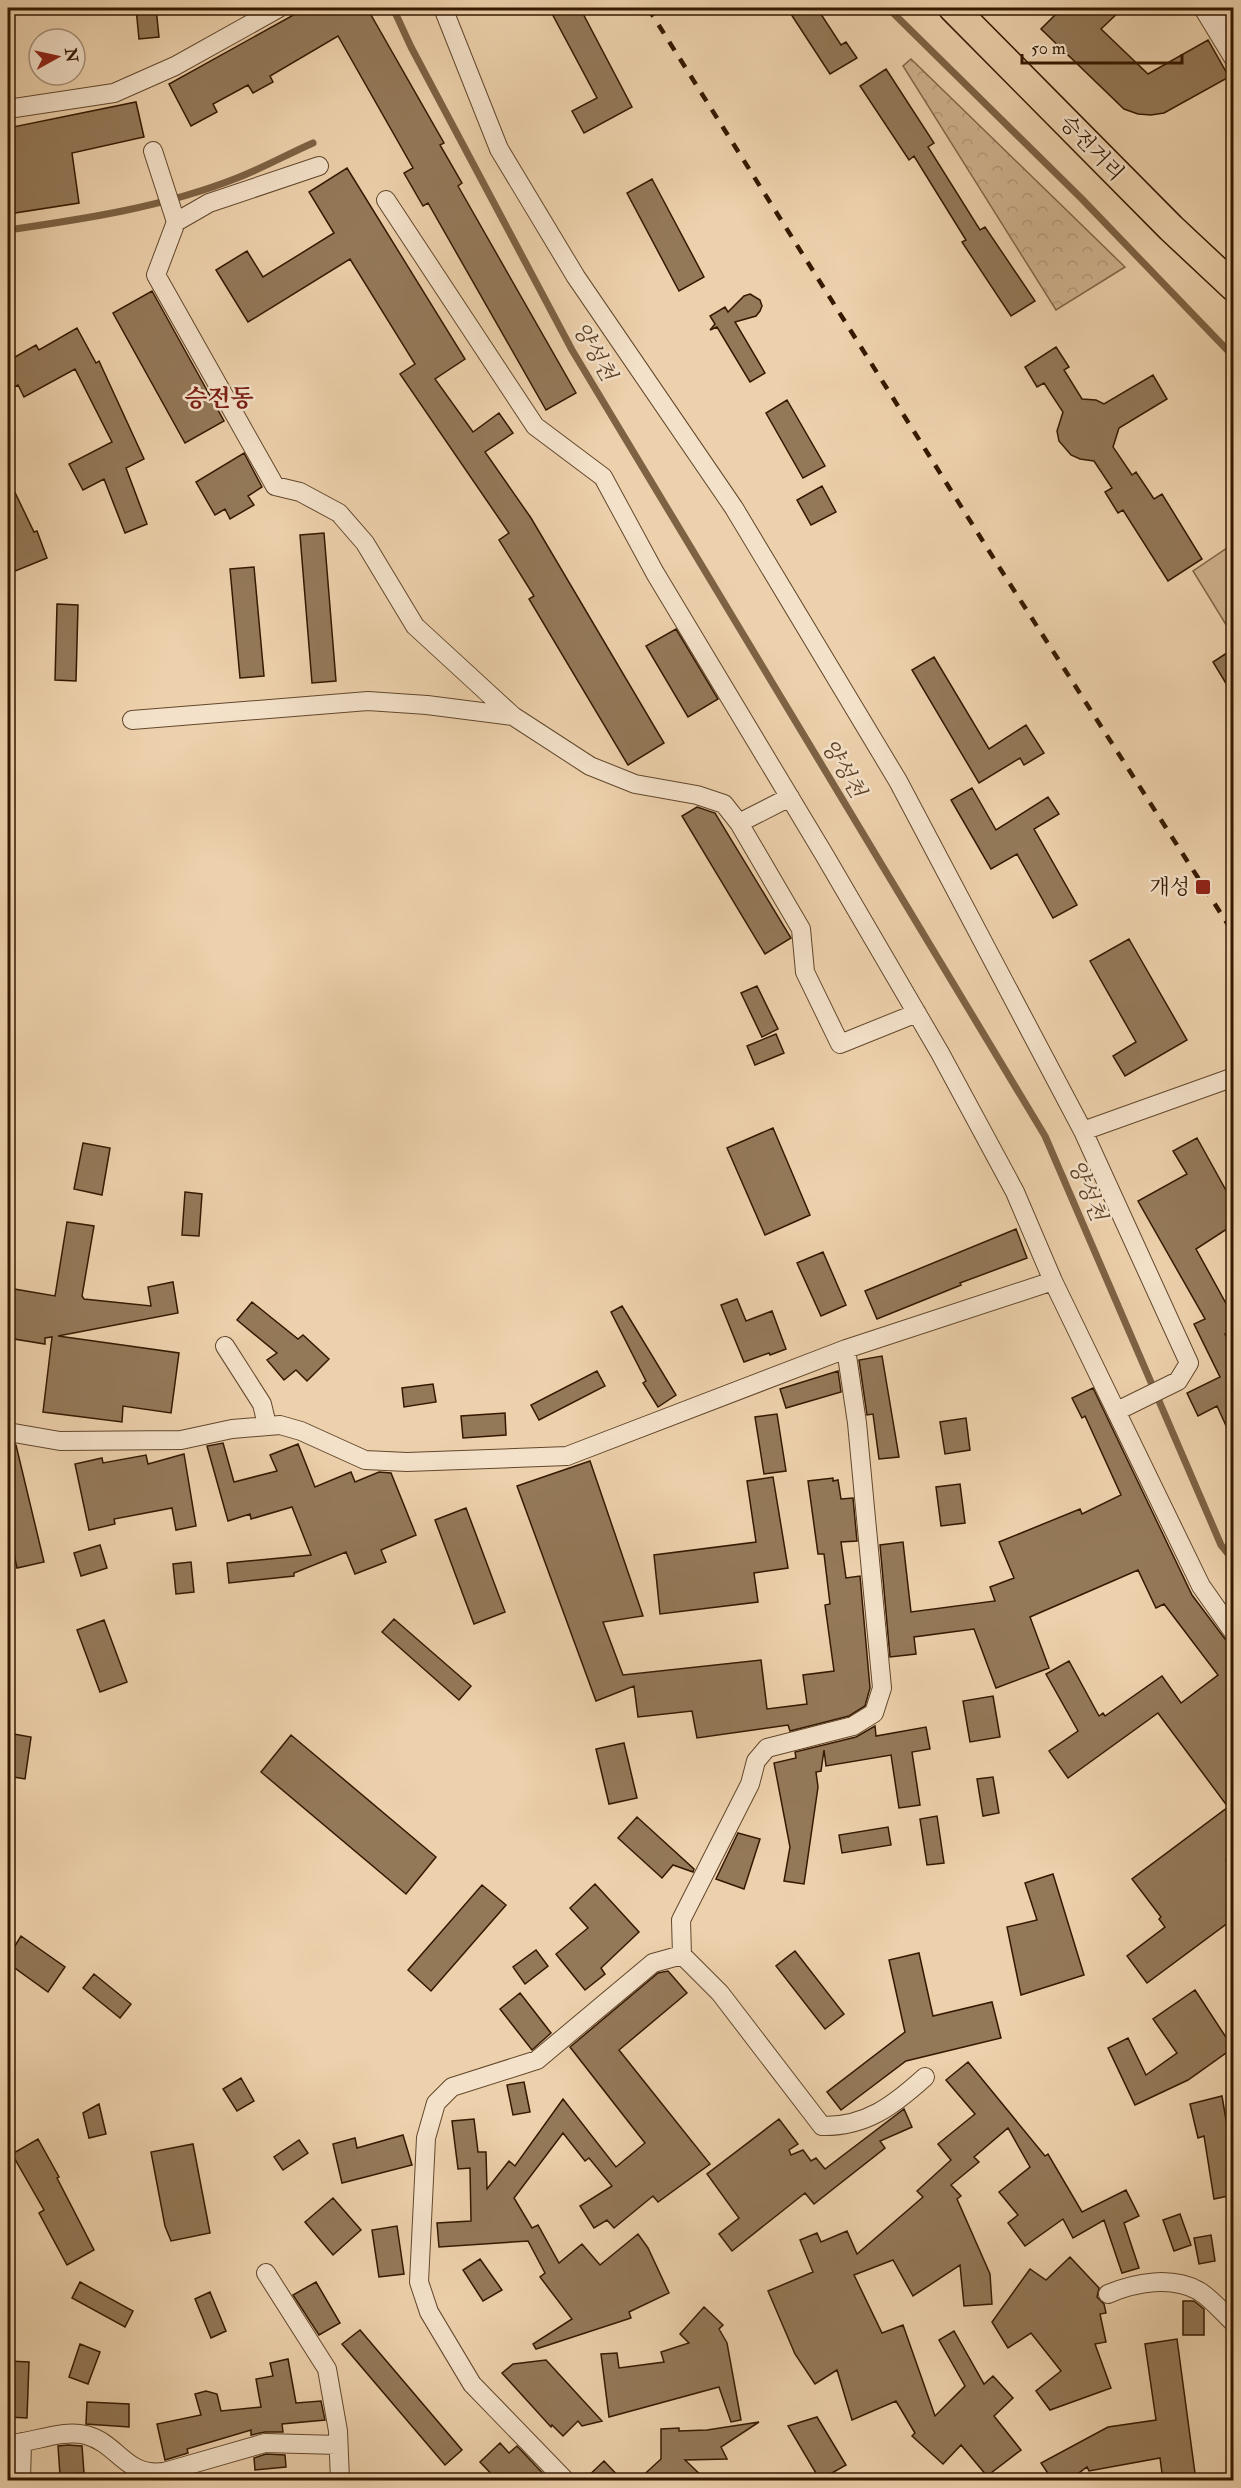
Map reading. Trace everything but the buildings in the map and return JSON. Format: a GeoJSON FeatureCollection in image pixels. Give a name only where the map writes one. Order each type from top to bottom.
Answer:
{"type":"FeatureCollection","features":[{"type":"Feature","properties":{"kind":"main road","name":"승전거리"},"geometry":{"type":"LineString","coordinates":[[953,8],[1171,228],[1233,287]]}},
{"type":"Feature","properties":{"kind":"street"},"geometry":{"type":"LineString","coordinates":[[8,109],[114,93],[175,66],[279,8]]}},
{"type":"Feature","properties":{"kind":"street"},"geometry":{"type":"LineString","coordinates":[[443,8],[500,149],[576,278],[735,508],[892,771],[1083,1131],[1189,1363],[1178,1381],[1117,1411]]}},
{"type":"Feature","properties":{"kind":"street"},"geometry":{"type":"LineString","coordinates":[[1203,8],[1233,58]]}},
{"type":"Feature","properties":{"kind":"street"},"geometry":{"type":"LineString","coordinates":[[1214,26],[1233,14]]}},
{"type":"Feature","properties":{"kind":"street"},"geometry":{"type":"LineString","coordinates":[[153,151],[175,218],[156,275],[275,486],[300,492],[339,513],[365,543],[415,627],[513,716],[590,766],[634,784],[697,795],[724,804],[739,823],[801,929],[805,972],[840,1044],[917,1013]]}},
{"type":"Feature","properties":{"kind":"street"},"geometry":{"type":"LineString","coordinates":[[175,218],[209,203],[319,166]]}},
{"type":"Feature","properties":{"kind":"street"},"geometry":{"type":"LineString","coordinates":[[386,200],[535,426],[603,477],[655,573],[917,1013],[1015,1192],[1053,1281],[1201,1586],[1233,1633]]}},
{"type":"Feature","properties":{"kind":"street"},"geometry":{"type":"LineString","coordinates":[[132,720],[368,701],[427,705],[513,716]]}},
{"type":"Feature","properties":{"kind":"street"},"geometry":{"type":"LineString","coordinates":[[739,823],[789,797]]}},
{"type":"Feature","properties":{"kind":"street"},"geometry":{"type":"LineString","coordinates":[[1083,1131],[1233,1077]]}},
{"type":"Feature","properties":{"kind":"street"},"geometry":{"type":"LineString","coordinates":[[8,1432],[60,1442],[181,1440],[232,1429],[280,1425],[301,1431],[366,1460],[407,1462],[567,1456],[846,1349],[1053,1281]]}},
{"type":"Feature","properties":{"kind":"street"},"geometry":{"type":"LineString","coordinates":[[225,1346],[262,1404],[267,1425]]}},
{"type":"Feature","properties":{"kind":"street"},"geometry":{"type":"LineString","coordinates":[[846,1349],[856,1422],[882,1688],[874,1713],[854,1726],[767,1748],[756,1761],[750,1784],[681,1920],[682,1955],[720,1993],[822,2126],[844,2127],[884,2111],[925,2077]]}},
{"type":"Feature","properties":{"kind":"street"},"geometry":{"type":"LineString","coordinates":[[565,2481],[472,2384],[429,2312],[419,2282],[426,2138],[436,2103],[452,2087],[537,2061],[653,1963],[682,1955]]}},
{"type":"Feature","properties":{"kind":"street"},"geometry":{"type":"LineString","coordinates":[[266,2273],[327,2369],[332,2388],[340,2481]]}},
{"type":"Feature","properties":{"kind":"street"},"geometry":{"type":"LineString","coordinates":[[1108,2294],[1121,2288],[1155,2282],[1184,2284],[1201,2292],[1233,2324]]}},
{"type":"Feature","properties":{"kind":"street"},"geometry":{"type":"LineString","coordinates":[[21,2481],[15,2443],[65,2434],[85,2435],[101,2442],[133,2467],[149,2474],[164,2472],[265,2443],[338,2445]]}},
{"type":"Feature","properties":{"kind":"green space"},"geometry":{"type":"Polygon","coordinates":[[[911,59],[1125,267],[1056,310],[903,66],[911,59]]]}},
{"type":"Feature","properties":{"kind":"green space"},"geometry":{"type":"Polygon","coordinates":[[[1233,544],[1233,636],[1193,571],[1233,544]]]}},
{"type":"Feature","properties":{"kind":"waterway","name":"양성천"},"geometry":{"type":"LineString","coordinates":[[393,8],[411,47],[572,350],[1045,1136],[1221,1545],[1234,1561]]}},
{"type":"Feature","properties":{"kind":"waterway"},"geometry":{"type":"LineString","coordinates":[[888,8],[1081,198],[1234,357]]}},
{"type":"Feature","properties":{"kind":"waterway"},"geometry":{"type":"LineString","coordinates":[[8,230],[95,216],[181,197],[247,174],[313,143]]}},
{"type":"Feature","properties":{"kind":"railway"},"geometry":{"type":"LineString","coordinates":[[648,8],[1001,570],[1234,934]]}},
{"type":"Feature","properties":{"kind":"place","name":"개성"},"geometry":{"type":"Point","coordinates":[1203,887]}},
{"type":"Feature","properties":{"kind":"district","name":"승전동"},"geometry":{"type":"Point","coordinates":[219,398]}}]}
